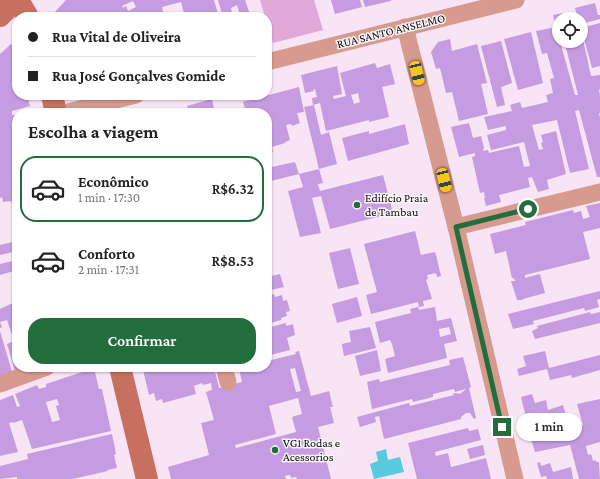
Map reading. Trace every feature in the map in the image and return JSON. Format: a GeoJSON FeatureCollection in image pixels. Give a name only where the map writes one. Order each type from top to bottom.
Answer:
{"type":"FeatureCollection","features":[{"type":"Feature","properties":{"kind":"main road"},"geometry":{"type":"LineString","coordinates":[[0,16],[17,0],[25,12]]}},
{"type":"Feature","properties":{"kind":"main road"},"geometry":{"type":"LineString","coordinates":[[121,372],[147,479]]}},
{"type":"Feature","properties":{"kind":"street","name":"RUA SANTO ANSELMO"},"geometry":{"type":"LineString","coordinates":[[272,61],[405,27],[468,6],[516,0]]}},
{"type":"Feature","properties":{"kind":"street"},"geometry":{"type":"LineString","coordinates":[[405,27],[456,227],[515,479]]}},
{"type":"Feature","properties":{"kind":"street"},"geometry":{"type":"LineString","coordinates":[[84,108],[116,100]]}},
{"type":"Feature","properties":{"kind":"street"},"geometry":{"type":"LineString","coordinates":[[456,227],[600,192]]}},
{"type":"Feature","properties":{"kind":"street"},"geometry":{"type":"LineString","coordinates":[[0,384],[33,372]]}},
{"type":"Feature","properties":{"kind":"shaded area"},"geometry":{"type":"Polygon","coordinates":[[[260,0],[314,0],[323,30],[273,43],[272,12],[264,12],[260,0]]]}},
{"type":"Feature","properties":{"kind":"water"},"geometry":{"type":"Polygon","coordinates":[[[386,449],[388,460],[400,457],[404,472],[374,479],[370,464],[378,461],[376,452],[386,449]]]}},
{"type":"Feature","properties":{"kind":"building"},"geometry":{"type":"Polygon","coordinates":[[[66,0],[214,0],[218,12],[184,12],[181,2],[162,7],[163,12],[55,12],[66,0]],[[133,1],[122,6],[123,8],[126,6],[128,11],[136,7],[133,1]]]}},
{"type":"Feature","properties":{"kind":"building"},"geometry":{"type":"Polygon","coordinates":[[[218,0],[245,0],[249,12],[239,12],[237,5],[231,8],[232,12],[222,12],[218,0]]]}},
{"type":"Feature","properties":{"kind":"building"},"geometry":{"type":"Polygon","coordinates":[[[331,0],[360,0],[362,7],[335,14],[331,0]]]}},
{"type":"Feature","properties":{"kind":"building"},"geometry":{"type":"Polygon","coordinates":[[[363,0],[391,0],[391,1],[365,7],[363,0]]]}},
{"type":"Feature","properties":{"kind":"building"},"geometry":{"type":"Polygon","coordinates":[[[595,3],[600,19],[588,22],[588,12],[576,12],[575,8],[595,3]]]}},
{"type":"Feature","properties":{"kind":"building"},"geometry":{"type":"Polygon","coordinates":[[[600,23],[600,66],[592,68],[586,48],[588,48],[588,26],[600,23]]]}},
{"type":"Feature","properties":{"kind":"building"},"geometry":{"type":"Polygon","coordinates":[[[552,28],[552,48],[562,48],[575,95],[578,95],[566,48],[585,48],[591,76],[600,75],[600,177],[597,177],[579,110],[575,111],[589,169],[570,173],[557,120],[532,125],[539,150],[543,149],[541,135],[556,131],[566,174],[547,180],[549,189],[538,192],[532,177],[528,178],[530,187],[499,195],[501,202],[486,206],[484,192],[480,193],[472,157],[475,156],[475,153],[459,157],[451,127],[469,123],[473,138],[481,136],[484,148],[483,151],[488,150],[489,153],[519,146],[524,167],[530,166],[524,142],[491,150],[487,135],[506,130],[506,126],[488,130],[484,117],[512,111],[510,105],[520,102],[522,108],[548,102],[546,95],[553,93],[550,79],[554,78],[547,53],[542,54],[536,31],[552,28]]]}},
{"type":"Feature","properties":{"kind":"building"},"geometry":{"type":"Polygon","coordinates":[[[531,32],[543,83],[518,90],[504,39],[531,32]]]}},
{"type":"Feature","properties":{"kind":"building"},"geometry":{"type":"Polygon","coordinates":[[[450,39],[452,51],[477,44],[487,83],[481,84],[488,114],[459,121],[452,92],[446,93],[440,68],[436,69],[431,52],[438,42],[450,39]]]}},
{"type":"Feature","properties":{"kind":"building"},"geometry":{"type":"Polygon","coordinates":[[[501,41],[512,83],[501,87],[505,105],[497,107],[481,46],[501,41]]]}},
{"type":"Feature","properties":{"kind":"building"},"geometry":{"type":"Polygon","coordinates":[[[12,45],[12,100],[28,100],[30,106],[12,108],[12,204],[11,201],[3,202],[2,197],[0,198],[0,54],[12,45]]]}},
{"type":"Feature","properties":{"kind":"building"},"geometry":{"type":"Polygon","coordinates":[[[375,63],[377,68],[390,64],[395,84],[382,87],[389,117],[369,122],[369,120],[326,131],[320,103],[313,105],[312,98],[317,97],[315,89],[313,89],[314,91],[305,93],[301,75],[337,66],[342,94],[333,96],[334,99],[346,96],[340,73],[375,63]],[[358,93],[351,95],[354,104],[360,102],[358,93]]]}},
{"type":"Feature","properties":{"kind":"building"},"geometry":{"type":"Polygon","coordinates":[[[299,87],[304,112],[297,113],[300,123],[292,126],[291,124],[286,125],[290,140],[272,147],[272,108],[245,108],[243,102],[250,100],[272,100],[272,94],[299,87]]]}},
{"type":"Feature","properties":{"kind":"building"},"geometry":{"type":"Polygon","coordinates":[[[212,100],[214,108],[188,108],[187,106],[212,100]]]}},
{"type":"Feature","properties":{"kind":"building"},"geometry":{"type":"Polygon","coordinates":[[[314,105],[321,135],[329,132],[337,164],[319,169],[304,107],[314,105]]]}},
{"type":"Feature","properties":{"kind":"building"},"geometry":{"type":"Polygon","coordinates":[[[405,124],[409,144],[348,161],[342,138],[369,131],[369,134],[405,124]]]}},
{"type":"Feature","properties":{"kind":"building"},"geometry":{"type":"Polygon","coordinates":[[[295,162],[299,174],[272,181],[272,167],[295,162]]]}},
{"type":"Feature","properties":{"kind":"building","name":"Edifício Praia de Tambau"},"geometry":{"type":"Polygon","coordinates":[[[319,169],[323,183],[318,184],[320,191],[383,175],[393,213],[330,229],[321,196],[312,198],[321,233],[300,237],[288,191],[303,187],[299,174],[319,169]]]}},
{"type":"Feature","properties":{"kind":"building"},"geometry":{"type":"Polygon","coordinates":[[[600,203],[600,228],[583,232],[590,259],[525,275],[525,278],[540,274],[545,293],[523,300],[517,300],[511,281],[515,281],[514,278],[512,278],[506,251],[495,254],[490,234],[526,225],[525,222],[573,210],[574,213],[581,211],[583,219],[590,217],[586,206],[600,203]]]}},
{"type":"Feature","properties":{"kind":"building"},"geometry":{"type":"Polygon","coordinates":[[[415,231],[421,255],[435,252],[436,255],[441,276],[437,277],[436,273],[427,275],[428,279],[426,280],[432,299],[423,301],[424,306],[419,307],[418,302],[371,314],[366,295],[377,292],[364,244],[415,231]]]}},
{"type":"Feature","properties":{"kind":"building"},"geometry":{"type":"Polygon","coordinates":[[[12,242],[12,252],[0,255],[0,245],[12,242]]]}},
{"type":"Feature","properties":{"kind":"building"},"geometry":{"type":"Polygon","coordinates":[[[350,248],[359,284],[338,289],[329,253],[350,248]]]}},
{"type":"Feature","properties":{"kind":"building"},"geometry":{"type":"Polygon","coordinates":[[[12,261],[12,271],[0,275],[0,264],[12,261]]]}},
{"type":"Feature","properties":{"kind":"building"},"geometry":{"type":"Polygon","coordinates":[[[280,274],[284,287],[272,290],[272,276],[280,274]]]}},
{"type":"Feature","properties":{"kind":"building"},"geometry":{"type":"Polygon","coordinates":[[[600,291],[600,299],[597,300],[599,307],[585,311],[584,308],[533,321],[534,324],[513,329],[508,314],[600,291]]]}},
{"type":"Feature","properties":{"kind":"building"},"geometry":{"type":"Polygon","coordinates":[[[274,294],[275,297],[282,295],[283,301],[287,300],[290,311],[286,312],[287,316],[281,318],[281,320],[272,323],[272,295],[274,294]]]}},
{"type":"Feature","properties":{"kind":"building"},"geometry":{"type":"Polygon","coordinates":[[[357,297],[362,316],[337,323],[332,304],[357,297]]]}},
{"type":"Feature","properties":{"kind":"building"},"geometry":{"type":"Polygon","coordinates":[[[12,303],[12,335],[7,320],[0,322],[0,309],[12,303]]]}},
{"type":"Feature","properties":{"kind":"building"},"geometry":{"type":"Polygon","coordinates":[[[418,307],[419,310],[435,307],[437,321],[451,318],[457,341],[444,344],[447,358],[388,373],[385,359],[395,356],[392,344],[390,340],[380,343],[375,322],[411,313],[410,309],[418,307]],[[449,327],[439,329],[440,337],[451,334],[449,327]]]}},
{"type":"Feature","properties":{"kind":"building"},"geometry":{"type":"Polygon","coordinates":[[[590,312],[591,314],[600,312],[600,323],[535,339],[532,331],[538,328],[537,326],[590,312]]]}},
{"type":"Feature","properties":{"kind":"building"},"geometry":{"type":"Polygon","coordinates":[[[286,323],[286,326],[293,324],[295,335],[287,338],[290,350],[272,355],[272,327],[286,323]]]}},
{"type":"Feature","properties":{"kind":"building"},"geometry":{"type":"Polygon","coordinates":[[[370,327],[376,348],[344,356],[342,344],[351,342],[349,331],[370,327]]]}},
{"type":"Feature","properties":{"kind":"building"},"geometry":{"type":"Polygon","coordinates":[[[0,331],[12,372],[0,376],[0,331]]]}},
{"type":"Feature","properties":{"kind":"building"},"geometry":{"type":"Polygon","coordinates":[[[12,342],[12,361],[7,344],[12,342]]]}},
{"type":"Feature","properties":{"kind":"building"},"geometry":{"type":"Polygon","coordinates":[[[377,350],[381,371],[360,376],[355,356],[377,350]]]}},
{"type":"Feature","properties":{"kind":"building"},"geometry":{"type":"Polygon","coordinates":[[[299,351],[311,396],[329,391],[333,407],[330,407],[334,423],[318,427],[331,479],[297,479],[296,477],[291,478],[290,475],[285,476],[286,479],[171,479],[168,467],[209,455],[201,423],[214,420],[206,392],[212,390],[211,383],[203,385],[202,383],[194,386],[196,394],[163,403],[162,399],[156,401],[154,393],[149,395],[143,372],[215,372],[219,388],[242,382],[240,372],[272,372],[272,360],[296,354],[295,352],[299,351]],[[295,368],[290,369],[296,392],[301,391],[295,368]],[[298,398],[269,406],[276,434],[235,445],[236,448],[296,432],[292,417],[302,414],[298,398]]]}},
{"type":"Feature","properties":{"kind":"building"},"geometry":{"type":"Polygon","coordinates":[[[545,351],[549,368],[600,355],[600,370],[572,378],[571,375],[550,380],[547,369],[519,376],[517,369],[526,366],[523,356],[545,351]]]}},
{"type":"Feature","properties":{"kind":"building"},"geometry":{"type":"Polygon","coordinates":[[[463,357],[471,387],[469,388],[476,418],[474,419],[470,413],[466,413],[461,417],[461,419],[384,439],[379,416],[375,417],[376,422],[360,427],[357,417],[409,403],[410,406],[454,395],[453,393],[460,394],[466,389],[455,392],[454,389],[433,394],[433,397],[413,402],[412,399],[372,409],[367,382],[379,379],[380,382],[450,365],[449,360],[463,357]]]}},
{"type":"Feature","properties":{"kind":"building"},"geometry":{"type":"Polygon","coordinates":[[[82,372],[95,372],[99,389],[102,389],[111,431],[32,449],[22,420],[13,422],[9,423],[18,452],[0,456],[0,400],[13,395],[17,407],[20,406],[15,394],[37,385],[39,389],[46,387],[46,384],[82,372]],[[57,399],[46,402],[52,422],[60,420],[56,406],[59,405],[57,399]]]}},
{"type":"Feature","properties":{"kind":"building"},"geometry":{"type":"Polygon","coordinates":[[[532,394],[535,403],[546,400],[548,410],[563,405],[568,423],[574,421],[576,427],[583,425],[577,404],[600,399],[600,442],[586,446],[588,455],[591,454],[593,461],[596,460],[596,462],[599,462],[600,479],[579,479],[570,445],[535,452],[531,439],[545,435],[542,423],[539,414],[533,414],[537,432],[530,434],[521,397],[532,394]]]}},
{"type":"Feature","properties":{"kind":"building"},"geometry":{"type":"Polygon","coordinates":[[[468,428],[469,431],[478,429],[481,440],[435,452],[436,456],[448,453],[451,467],[486,458],[491,479],[417,479],[408,443],[468,428]]]}},
{"type":"Feature","properties":{"kind":"building"},"geometry":{"type":"Polygon","coordinates":[[[112,434],[117,468],[73,479],[17,479],[17,477],[0,479],[0,466],[28,459],[27,454],[112,434]]]}},
{"type":"Feature","properties":{"kind":"building"},"geometry":{"type":"Polygon","coordinates":[[[483,445],[485,455],[470,459],[467,449],[483,445]]]}},
{"type":"Feature","properties":{"kind":"building"},"geometry":{"type":"Polygon","coordinates":[[[540,462],[541,466],[550,463],[553,472],[571,467],[573,479],[547,479],[546,476],[541,477],[537,463],[540,462]]]}},
{"type":"Feature","properties":{"kind":"place","name":"Edifício Praia de Tambau"},"geometry":{"type":"Point","coordinates":[357,205]}},
{"type":"Feature","properties":{"kind":"place","name":"VG1 Rodas e Acessorios"},"geometry":{"type":"Point","coordinates":[275,450]}},
{"type":"Feature","properties":{"kind":"route"},"geometry":{"type":"LineString","coordinates":[[502,427],[456,227],[528,209]]}}]}
